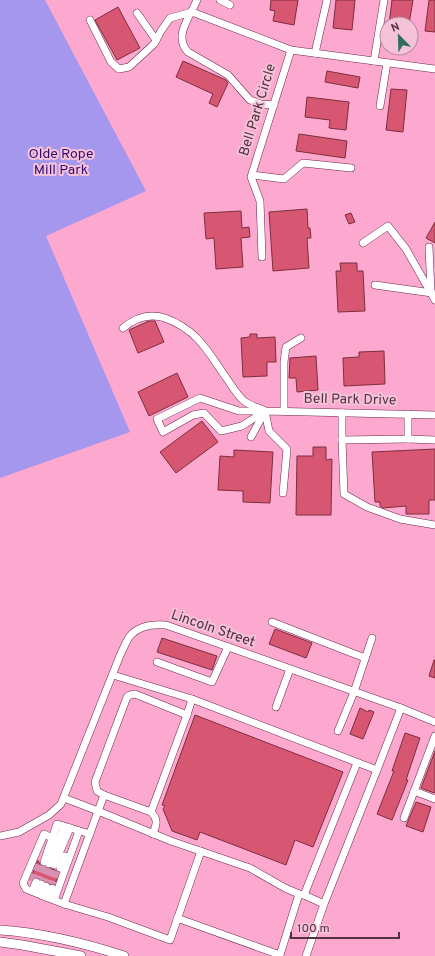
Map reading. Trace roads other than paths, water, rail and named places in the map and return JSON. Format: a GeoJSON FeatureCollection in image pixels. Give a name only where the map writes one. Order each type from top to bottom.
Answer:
{"type":"FeatureCollection","features":[{"type":"Feature","properties":{"kind":"main road"},"geometry":{"type":"LineString","coordinates":[[0,924],[11,931]]}},
{"type":"Feature","properties":{"kind":"main road"},"geometry":{"type":"LineString","coordinates":[[0,930],[45,935],[75,941],[124,956]]}},
{"type":"Feature","properties":{"kind":"main road"},"geometry":{"type":"LineString","coordinates":[[0,942],[81,956]]}},
{"type":"Feature","properties":{"kind":"street"},"geometry":{"type":"LineString","coordinates":[[197,0],[181,32],[183,47],[188,52],[228,75],[234,80],[250,100],[261,104],[274,105]]}},
{"type":"Feature","properties":{"kind":"street"},"geometry":{"type":"LineString","coordinates":[[220,0],[230,5]]}},
{"type":"Feature","properties":{"kind":"street"},"geometry":{"type":"LineString","coordinates":[[315,53],[326,0]]}},
{"type":"Feature","properties":{"kind":"street"},"geometry":{"type":"LineString","coordinates":[[374,61],[384,0]]}},
{"type":"Feature","properties":{"kind":"street"},"geometry":{"type":"LineString","coordinates":[[90,20],[111,62],[119,69],[129,67],[154,44],[160,30],[170,18],[192,12],[291,50],[435,69]]}},
{"type":"Feature","properties":{"kind":"street"},"geometry":{"type":"LineString","coordinates":[[137,13],[156,40]]}},
{"type":"Feature","properties":{"kind":"street","name":"Bell Park Circle"},"geometry":{"type":"LineString","coordinates":[[251,176],[291,50]]}},
{"type":"Feature","properties":{"kind":"street"},"geometry":{"type":"LineString","coordinates":[[380,106],[387,63]]}},
{"type":"Feature","properties":{"kind":"street"},"geometry":{"type":"LineString","coordinates":[[262,257],[260,201],[251,176],[284,179],[303,163],[351,168]]}},
{"type":"Feature","properties":{"kind":"street"},"geometry":{"type":"LineString","coordinates":[[363,243],[388,226],[406,249],[433,293]]}},
{"type":"Feature","properties":{"kind":"street"},"geometry":{"type":"LineString","coordinates":[[429,247],[435,300]]}},
{"type":"Feature","properties":{"kind":"street"},"geometry":{"type":"LineString","coordinates":[[375,285],[433,293]]}},
{"type":"Feature","properties":{"kind":"street"},"geometry":{"type":"LineString","coordinates":[[433,293],[435,287]]}},
{"type":"Feature","properties":{"kind":"street"},"geometry":{"type":"LineString","coordinates":[[123,328],[140,317],[151,315],[173,321],[188,329],[201,341],[231,385],[244,400],[265,411]]}},
{"type":"Feature","properties":{"kind":"street"},"geometry":{"type":"LineString","coordinates":[[284,412],[284,362],[286,347],[301,338]]}},
{"type":"Feature","properties":{"kind":"street","name":"Bell Park Drive"},"geometry":{"type":"LineString","coordinates":[[265,411],[242,426],[221,431],[204,413],[193,415],[163,432],[157,419],[200,398],[238,411],[265,411],[435,415]]}},
{"type":"Feature","properties":{"kind":"street"},"geometry":{"type":"LineString","coordinates":[[251,437],[265,411]]}},
{"type":"Feature","properties":{"kind":"street"},"geometry":{"type":"LineString","coordinates":[[265,411],[269,431],[287,449],[283,492]]}},
{"type":"Feature","properties":{"kind":"street"},"geometry":{"type":"LineString","coordinates":[[342,413],[344,494],[367,508],[400,519],[435,525]]}},
{"type":"Feature","properties":{"kind":"street"},"geometry":{"type":"LineString","coordinates":[[408,414],[408,439]]}},
{"type":"Feature","properties":{"kind":"street"},"geometry":{"type":"LineString","coordinates":[[342,440],[435,440]]}},
{"type":"Feature","properties":{"kind":"street"},"geometry":{"type":"LineString","coordinates":[[272,622],[366,658]]}},
{"type":"Feature","properties":{"kind":"street","name":"Lincoln Street"},"geometry":{"type":"LineString","coordinates":[[0,836],[19,832],[34,824],[61,804],[121,653],[130,636],[142,628],[152,624],[166,625],[401,708],[435,722]]}},
{"type":"Feature","properties":{"kind":"street"},"geometry":{"type":"LineString","coordinates":[[338,731],[354,692],[372,638]]}},
{"type":"Feature","properties":{"kind":"street"},"geometry":{"type":"LineString","coordinates":[[157,662],[212,682],[228,647]]}},
{"type":"Feature","properties":{"kind":"street"},"geometry":{"type":"LineString","coordinates":[[276,707],[290,669]]}},
{"type":"Feature","properties":{"kind":"street"},"geometry":{"type":"LineString","coordinates":[[113,675],[192,699],[376,770]]}},
{"type":"Feature","properties":{"kind":"street"},"geometry":{"type":"LineString","coordinates":[[153,834],[157,823],[155,816],[151,812],[104,795],[97,791],[95,782],[127,697],[130,694],[135,694],[187,715]]}},
{"type":"Feature","properties":{"kind":"street"},"geometry":{"type":"LineString","coordinates":[[151,812],[192,699]]}},
{"type":"Feature","properties":{"kind":"street"},"geometry":{"type":"LineString","coordinates":[[306,956],[324,904],[401,708]]}},
{"type":"Feature","properties":{"kind":"street"},"geometry":{"type":"LineString","coordinates":[[404,818],[435,736]]}},
{"type":"Feature","properties":{"kind":"street"},"geometry":{"type":"LineString","coordinates":[[177,918],[280,955],[302,895],[357,762]]}},
{"type":"Feature","properties":{"kind":"street"},"geometry":{"type":"LineString","coordinates":[[414,791],[435,799]]}},
{"type":"Feature","properties":{"kind":"street"},"geometry":{"type":"LineString","coordinates":[[64,904],[104,795]]}},
{"type":"Feature","properties":{"kind":"street"},"geometry":{"type":"LineString","coordinates":[[64,798],[153,834],[250,868],[284,888],[324,904]]}},
{"type":"Feature","properties":{"kind":"street"},"geometry":{"type":"LineString","coordinates":[[49,864],[51,834],[57,824],[90,834]]}},
{"type":"Feature","properties":{"kind":"street"},"geometry":{"type":"LineString","coordinates":[[49,864],[72,829]]}},
{"type":"Feature","properties":{"kind":"street"},"geometry":{"type":"LineString","coordinates":[[49,864],[72,829]]}},
{"type":"Feature","properties":{"kind":"street"},"geometry":{"type":"LineString","coordinates":[[40,894],[72,829]]}},
{"type":"Feature","properties":{"kind":"street"},"geometry":{"type":"LineString","coordinates":[[51,834],[44,834],[23,883],[40,894],[64,904],[108,917],[170,940],[201,851]]}},
{"type":"Feature","properties":{"kind":"street"},"geometry":{"type":"LineString","coordinates":[[40,894],[41,884],[40,894]]}},
{"type":"Feature","properties":{"kind":"tunnel"},"geometry":{"type":"LineString","coordinates":[[30,880],[38,860]]}},
{"type":"Feature","properties":{"kind":"tunnel"},"geometry":{"type":"LineString","coordinates":[[36,882],[44,862]]}},
{"type":"Feature","properties":{"kind":"tunnel"},"geometry":{"type":"LineString","coordinates":[[41,884],[49,864]]}},
{"type":"Feature","properties":{"kind":"tunnel"},"geometry":{"type":"LineString","coordinates":[[46,886],[54,865]]}},
{"type":"Feature","properties":{"kind":"tunnel"},"geometry":{"type":"LineString","coordinates":[[52,888],[60,868]]}},
{"type":"Feature","properties":{"kind":"park label","name":"Olde Rope Mill Park"},"geometry":{"type":"Point","coordinates":[61,162]}}]}
